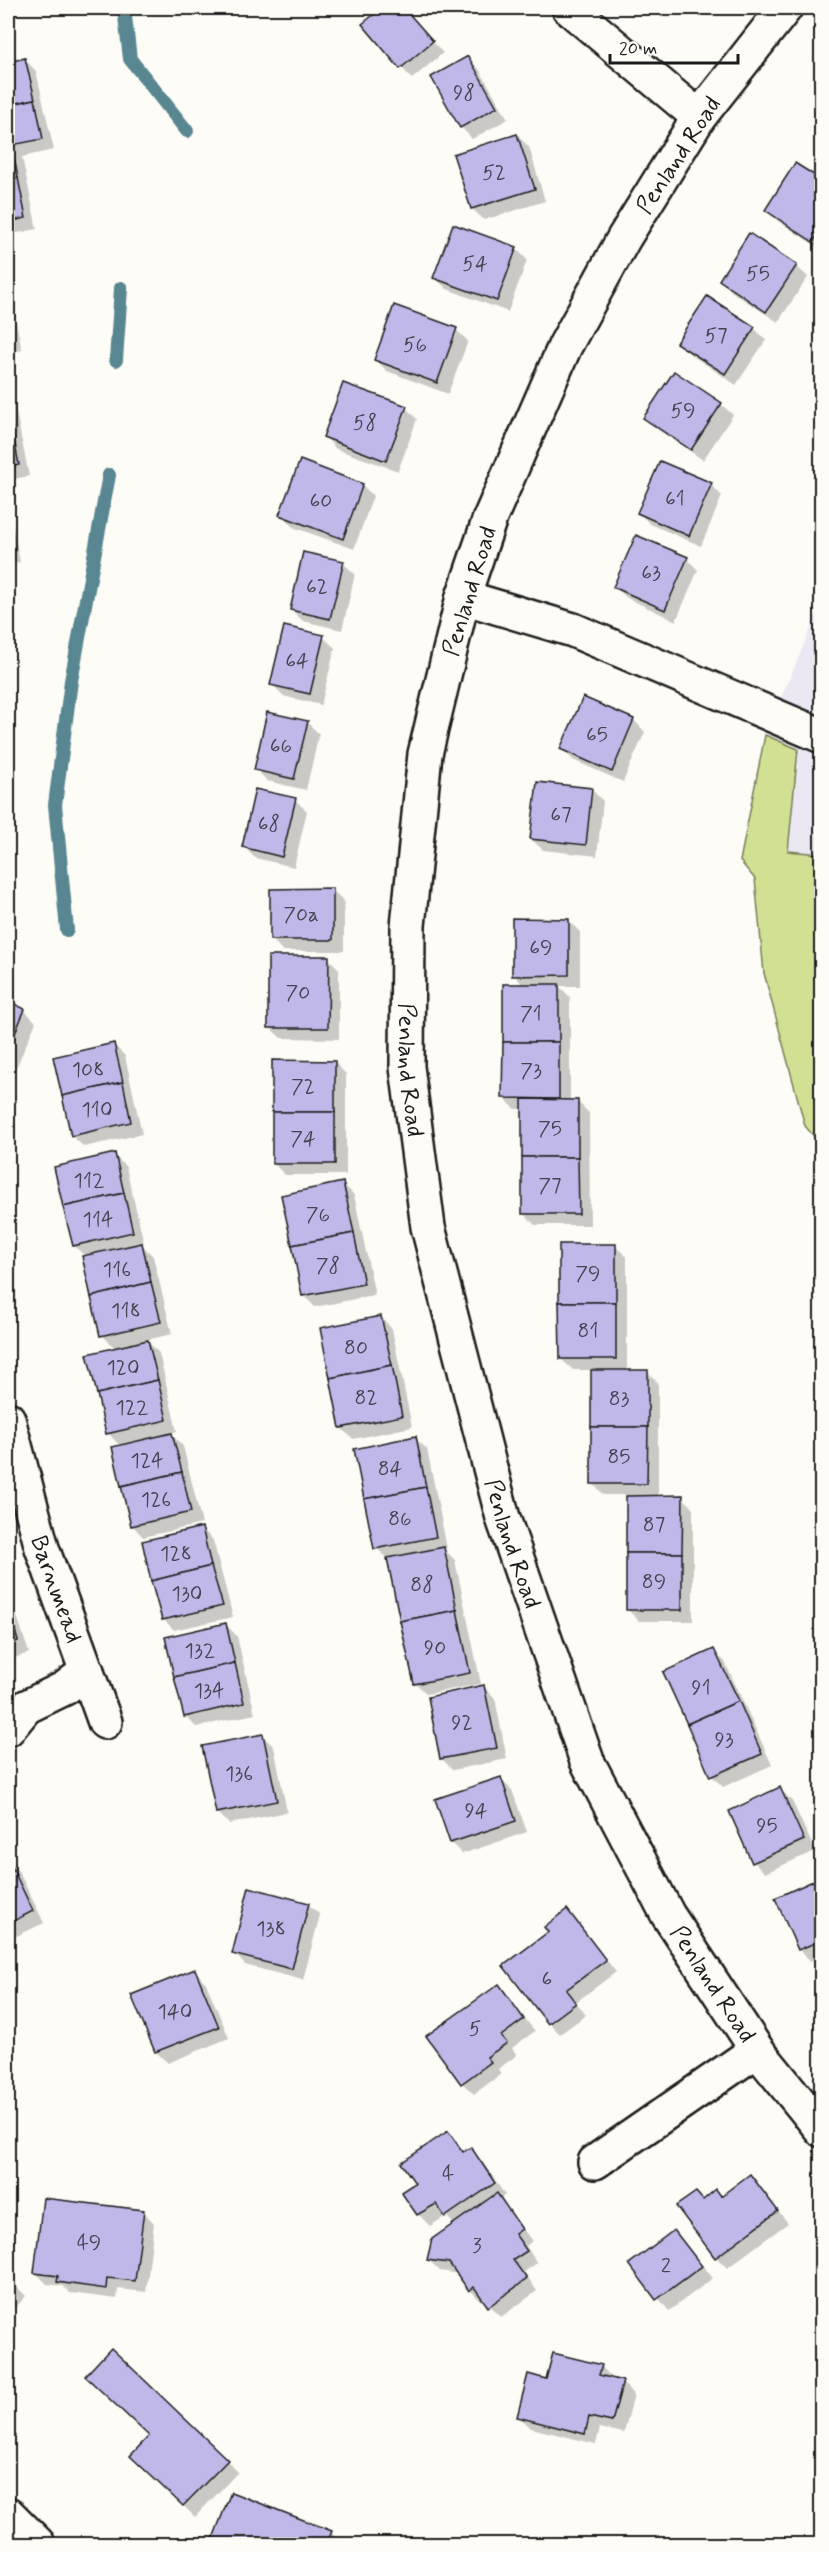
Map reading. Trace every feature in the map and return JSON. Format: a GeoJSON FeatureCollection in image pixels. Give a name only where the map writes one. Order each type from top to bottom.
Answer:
{"type":"FeatureCollection","features":[{"type":"Feature","properties":{"kind":"street"},"geometry":{"type":"LineString","coordinates":[[569,8],[699,117]]}},
{"type":"Feature","properties":{"kind":"street","name":"Penland Road"},"geometry":{"type":"LineString","coordinates":[[785,8],[699,117],[624,238],[565,346],[490,518],[463,597],[425,754],[408,927],[407,1067],[428,1227],[503,1518],[587,1761],[668,1915],[757,2050],[822,2130]]}},
{"type":"Feature","properties":{"kind":"street"},"geometry":{"type":"LineString","coordinates":[[463,597],[573,630],[822,736]]}},
{"type":"Feature","properties":{"kind":"street","name":"Barnmead"},"geometry":{"type":"LineString","coordinates":[[8,1419],[42,1548],[105,1722]]}},
{"type":"Feature","properties":{"kind":"street"},"geometry":{"type":"LineString","coordinates":[[8,1729],[26,1707],[65,1688],[87,1671]]}},
{"type":"Feature","properties":{"kind":"street"},"geometry":{"type":"LineString","coordinates":[[595,2162],[757,2050]]}},
{"type":"Feature","properties":{"kind":"street"},"geometry":{"type":"LineString","coordinates":[[8,2514],[38,2544]]}},
{"type":"Feature","properties":{"kind":"shaded area"},"geometry":{"type":"Polygon","coordinates":[[[821,605],[821,854],[788,851],[798,749],[765,735],[821,605]]]}},
{"type":"Feature","properties":{"kind":"green space"},"geometry":{"type":"Polygon","coordinates":[[[765,735],[798,749],[788,851],[821,854],[821,1145],[805,1126],[764,973],[755,879],[740,861],[765,735]]]}},
{"type":"Feature","properties":{"kind":"building"},"geometry":{"type":"Polygon","coordinates":[[[382,8],[404,8],[433,41],[400,69],[362,24],[382,8]]]}},
{"type":"Feature","properties":{"kind":"building"},"geometry":{"type":"Polygon","coordinates":[[[468,56],[497,107],[460,128],[431,77],[468,56]]]}},
{"type":"Feature","properties":{"kind":"building"},"geometry":{"type":"Polygon","coordinates":[[[25,58],[35,99],[8,105],[8,62],[25,58]]]}},
{"type":"Feature","properties":{"kind":"building"},"geometry":{"type":"Polygon","coordinates":[[[35,99],[43,139],[12,145],[8,137],[8,105],[35,99]]]}},
{"type":"Feature","properties":{"kind":"building"},"geometry":{"type":"Polygon","coordinates":[[[517,134],[535,189],[471,209],[453,154],[517,134]]]}},
{"type":"Feature","properties":{"kind":"building"},"geometry":{"type":"Polygon","coordinates":[[[8,137],[10,137],[18,178],[8,180],[8,137]]]}},
{"type":"Feature","properties":{"kind":"building"},"geometry":{"type":"Polygon","coordinates":[[[795,163],[822,180],[822,228],[813,242],[765,210],[795,163]]]}},
{"type":"Feature","properties":{"kind":"building"},"geometry":{"type":"Polygon","coordinates":[[[18,178],[26,218],[8,222],[8,180],[18,178]]]}},
{"type":"Feature","properties":{"kind":"building"},"geometry":{"type":"Polygon","coordinates":[[[453,224],[517,247],[497,301],[433,278],[453,224]]]}},
{"type":"Feature","properties":{"kind":"building"},"geometry":{"type":"Polygon","coordinates":[[[749,233],[797,265],[766,312],[719,280],[749,233]]]}},
{"type":"Feature","properties":{"kind":"building"},"geometry":{"type":"Polygon","coordinates":[[[707,296],[755,327],[725,374],[676,343],[707,296]]]}},
{"type":"Feature","properties":{"kind":"building"},"geometry":{"type":"Polygon","coordinates":[[[394,305],[457,328],[437,383],[374,360],[394,305]]]}},
{"type":"Feature","properties":{"kind":"building"},"geometry":{"type":"Polygon","coordinates":[[[674,371],[722,403],[691,450],[643,418],[674,371]]]}},
{"type":"Feature","properties":{"kind":"building"},"geometry":{"type":"Polygon","coordinates":[[[343,383],[407,406],[386,461],[323,437],[343,383]]]}},
{"type":"Feature","properties":{"kind":"building"},"geometry":{"type":"Polygon","coordinates":[[[11,424],[19,465],[8,467],[8,425],[11,424]]]}},
{"type":"Feature","properties":{"kind":"building"},"geometry":{"type":"Polygon","coordinates":[[[300,460],[363,484],[343,539],[279,515],[300,460]]]}},
{"type":"Feature","properties":{"kind":"building"},"geometry":{"type":"Polygon","coordinates":[[[660,461],[712,483],[689,536],[637,513],[660,461]]]}},
{"type":"Feature","properties":{"kind":"building"},"geometry":{"type":"Polygon","coordinates":[[[636,535],[688,557],[665,610],[613,587],[636,535]]]}},
{"type":"Feature","properties":{"kind":"building"},"geometry":{"type":"Polygon","coordinates":[[[303,552],[344,561],[330,619],[290,610],[303,552]]]}},
{"type":"Feature","properties":{"kind":"building"},"geometry":{"type":"Polygon","coordinates":[[[284,626],[324,635],[310,694],[270,685],[284,626]]]}},
{"type":"Feature","properties":{"kind":"building"},"geometry":{"type":"Polygon","coordinates":[[[583,697],[634,719],[612,772],[560,749],[583,697]]]}},
{"type":"Feature","properties":{"kind":"building"},"geometry":{"type":"Polygon","coordinates":[[[267,712],[308,721],[294,779],[254,770],[267,712]]]}},
{"type":"Feature","properties":{"kind":"building"},"geometry":{"type":"Polygon","coordinates":[[[537,782],[592,788],[586,845],[530,839],[537,782]]]}},
{"type":"Feature","properties":{"kind":"building"},"geometry":{"type":"Polygon","coordinates":[[[255,789],[296,798],[282,857],[242,847],[255,789]]]}},
{"type":"Feature","properties":{"kind":"building"},"geometry":{"type":"Polygon","coordinates":[[[333,888],[333,940],[270,940],[270,889],[333,888]]]}},
{"type":"Feature","properties":{"kind":"building"},"geometry":{"type":"Polygon","coordinates":[[[512,918],[569,919],[569,975],[512,976],[512,918]]]}},
{"type":"Feature","properties":{"kind":"building"},"geometry":{"type":"Polygon","coordinates":[[[268,956],[329,956],[328,1028],[268,1028],[268,956]]]}},
{"type":"Feature","properties":{"kind":"building"},"geometry":{"type":"Polygon","coordinates":[[[503,984],[559,984],[559,1042],[503,1042],[503,984]]]}},
{"type":"Feature","properties":{"kind":"building"},"geometry":{"type":"Polygon","coordinates":[[[8,1001],[25,1009],[8,1050],[8,1001]]]}},
{"type":"Feature","properties":{"kind":"building"},"geometry":{"type":"Polygon","coordinates":[[[503,1042],[559,1042],[559,1099],[502,1098],[503,1042]]]}},
{"type":"Feature","properties":{"kind":"building"},"geometry":{"type":"Polygon","coordinates":[[[114,1043],[123,1082],[62,1096],[53,1057],[114,1043]]]}},
{"type":"Feature","properties":{"kind":"building"},"geometry":{"type":"Polygon","coordinates":[[[272,1060],[335,1061],[335,1112],[272,1112],[272,1060]]]}},
{"type":"Feature","properties":{"kind":"building"},"geometry":{"type":"Polygon","coordinates":[[[123,1082],[131,1122],[71,1136],[62,1096],[123,1082]]]}},
{"type":"Feature","properties":{"kind":"building"},"geometry":{"type":"Polygon","coordinates":[[[522,1099],[578,1100],[578,1157],[522,1157],[522,1099]]]}},
{"type":"Feature","properties":{"kind":"building"},"geometry":{"type":"Polygon","coordinates":[[[272,1112],[335,1112],[335,1164],[272,1164],[272,1112]]]}},
{"type":"Feature","properties":{"kind":"building"},"geometry":{"type":"Polygon","coordinates":[[[115,1153],[124,1193],[63,1207],[54,1167],[115,1153]]]}},
{"type":"Feature","properties":{"kind":"building"},"geometry":{"type":"Polygon","coordinates":[[[522,1157],[578,1157],[579,1214],[522,1214],[522,1157]]]}},
{"type":"Feature","properties":{"kind":"building"},"geometry":{"type":"Polygon","coordinates":[[[343,1182],[354,1233],[292,1245],[281,1195],[343,1182]]]}},
{"type":"Feature","properties":{"kind":"building"},"geometry":{"type":"Polygon","coordinates":[[[124,1193],[133,1232],[73,1246],[63,1207],[124,1193]]]}},
{"type":"Feature","properties":{"kind":"building"},"geometry":{"type":"Polygon","coordinates":[[[354,1233],[364,1284],[302,1296],[292,1245],[354,1233]]]}},
{"type":"Feature","properties":{"kind":"building"},"geometry":{"type":"Polygon","coordinates":[[[142,1243],[151,1282],[91,1297],[82,1256],[142,1243]]]}},
{"type":"Feature","properties":{"kind":"building"},"geometry":{"type":"Polygon","coordinates":[[[559,1244],[616,1244],[616,1302],[559,1302],[559,1244]]]}},
{"type":"Feature","properties":{"kind":"building"},"geometry":{"type":"Polygon","coordinates":[[[151,1282],[161,1322],[100,1336],[91,1297],[151,1282]]]}},
{"type":"Feature","properties":{"kind":"building"},"geometry":{"type":"Polygon","coordinates":[[[559,1302],[616,1302],[616,1359],[560,1359],[559,1302]]]}},
{"type":"Feature","properties":{"kind":"building"},"geometry":{"type":"Polygon","coordinates":[[[381,1316],[392,1365],[330,1378],[320,1328],[381,1316]]]}},
{"type":"Feature","properties":{"kind":"building"},"geometry":{"type":"Polygon","coordinates":[[[148,1340],[158,1380],[97,1394],[87,1354],[148,1340]]]}},
{"type":"Feature","properties":{"kind":"building"},"geometry":{"type":"Polygon","coordinates":[[[392,1365],[402,1416],[340,1428],[330,1378],[392,1365]]]}},
{"type":"Feature","properties":{"kind":"building"},"geometry":{"type":"Polygon","coordinates":[[[591,1370],[648,1370],[648,1427],[591,1427],[591,1370]]]}},
{"type":"Feature","properties":{"kind":"building"},"geometry":{"type":"Polygon","coordinates":[[[158,1380],[167,1420],[106,1434],[97,1394],[158,1380]]]}},
{"type":"Feature","properties":{"kind":"building"},"geometry":{"type":"Polygon","coordinates":[[[591,1427],[648,1427],[647,1484],[591,1484],[591,1427]]]}},
{"type":"Feature","properties":{"kind":"building"},"geometry":{"type":"Polygon","coordinates":[[[172,1433],[182,1472],[121,1486],[112,1447],[172,1433]]]}},
{"type":"Feature","properties":{"kind":"building"},"geometry":{"type":"Polygon","coordinates":[[[416,1436],[426,1487],[364,1499],[354,1449],[416,1436]]]}},
{"type":"Feature","properties":{"kind":"building"},"geometry":{"type":"Polygon","coordinates":[[[182,1472],[191,1512],[131,1526],[121,1486],[182,1472]]]}},
{"type":"Feature","properties":{"kind":"building"},"geometry":{"type":"Polygon","coordinates":[[[426,1487],[436,1537],[374,1549],[364,1499],[426,1487]]]}},
{"type":"Feature","properties":{"kind":"building"},"geometry":{"type":"Polygon","coordinates":[[[683,1495],[682,1553],[626,1553],[626,1496],[683,1495]]]}},
{"type":"Feature","properties":{"kind":"building"},"geometry":{"type":"Polygon","coordinates":[[[202,1527],[211,1566],[151,1581],[142,1541],[202,1527]]]}},
{"type":"Feature","properties":{"kind":"building"},"geometry":{"type":"Polygon","coordinates":[[[444,1547],[457,1610],[400,1621],[387,1558],[444,1547]]]}},
{"type":"Feature","properties":{"kind":"building"},"geometry":{"type":"Polygon","coordinates":[[[626,1553],[682,1553],[682,1610],[626,1610],[626,1553]]]}},
{"type":"Feature","properties":{"kind":"building"},"geometry":{"type":"Polygon","coordinates":[[[211,1566],[223,1606],[162,1620],[151,1581],[211,1566]]]}},
{"type":"Feature","properties":{"kind":"building"},"geometry":{"type":"Polygon","coordinates":[[[8,1607],[18,1641],[8,1645],[8,1607]]]}},
{"type":"Feature","properties":{"kind":"building"},"geometry":{"type":"Polygon","coordinates":[[[457,1610],[470,1673],[414,1684],[400,1621],[457,1610]]]}},
{"type":"Feature","properties":{"kind":"building"},"geometry":{"type":"Polygon","coordinates":[[[226,1623],[235,1663],[174,1677],[165,1637],[226,1623]]]}},
{"type":"Feature","properties":{"kind":"building"},"geometry":{"type":"Polygon","coordinates":[[[714,1649],[739,1701],[687,1724],[663,1672],[714,1649]]]}},
{"type":"Feature","properties":{"kind":"building"},"geometry":{"type":"Polygon","coordinates":[[[235,1663],[244,1703],[184,1717],[174,1677],[235,1663]]]}},
{"type":"Feature","properties":{"kind":"building"},"geometry":{"type":"Polygon","coordinates":[[[484,1685],[497,1748],[440,1759],[428,1697],[484,1685]]]}},
{"type":"Feature","properties":{"kind":"building"},"geometry":{"type":"Polygon","coordinates":[[[739,1701],[762,1754],[710,1777],[687,1724],[739,1701]]]}},
{"type":"Feature","properties":{"kind":"building"},"geometry":{"type":"Polygon","coordinates":[[[263,1734],[277,1801],[216,1813],[202,1746],[263,1734]]]}},
{"type":"Feature","properties":{"kind":"building"},"geometry":{"type":"Polygon","coordinates":[[[501,1777],[516,1821],[450,1843],[435,1799],[501,1777]]]}},
{"type":"Feature","properties":{"kind":"building"},"geometry":{"type":"Polygon","coordinates":[[[780,1787],[804,1840],[752,1863],[729,1811],[780,1787]]]}},
{"type":"Feature","properties":{"kind":"building"},"geometry":{"type":"Polygon","coordinates":[[[8,1859],[33,1911],[8,1924],[8,1859]]]}},
{"type":"Feature","properties":{"kind":"building"},"geometry":{"type":"Polygon","coordinates":[[[822,1877],[822,1940],[798,1950],[775,1898],[822,1877]]]}},
{"type":"Feature","properties":{"kind":"building"},"geometry":{"type":"Polygon","coordinates":[[[249,1887],[309,1903],[292,1969],[232,1954],[249,1887]]]}},
{"type":"Feature","properties":{"kind":"building"},"geometry":{"type":"Polygon","coordinates":[[[567,1909],[606,1960],[566,1990],[576,2003],[548,2024],[503,1966],[548,1932],[544,1927],[567,1909]]]}},
{"type":"Feature","properties":{"kind":"building"},"geometry":{"type":"Polygon","coordinates":[[[195,1969],[219,2027],[155,2052],[131,1995],[195,1969]]]}},
{"type":"Feature","properties":{"kind":"building"},"geometry":{"type":"Polygon","coordinates":[[[499,1984],[524,2019],[501,2036],[507,2043],[487,2057],[491,2062],[461,2084],[426,2036],[499,1984]]]}},
{"type":"Feature","properties":{"kind":"building"},"geometry":{"type":"Polygon","coordinates":[[[448,2131],[463,2152],[471,2147],[495,2183],[445,2217],[436,2204],[417,2215],[401,2192],[415,2183],[401,2163],[448,2131]]]}},
{"type":"Feature","properties":{"kind":"building"},"geometry":{"type":"Polygon","coordinates":[[[750,2174],[778,2211],[715,2258],[676,2206],[696,2192],[703,2200],[716,2189],[721,2196],[750,2174]]]}},
{"type":"Feature","properties":{"kind":"building"},"geometry":{"type":"Polygon","coordinates":[[[497,2193],[522,2229],[515,2234],[527,2251],[513,2260],[527,2279],[488,2307],[474,2287],[469,2291],[449,2263],[427,2260],[432,2239],[497,2193]]]}},
{"type":"Feature","properties":{"kind":"building"},"geometry":{"type":"Polygon","coordinates":[[[43,2198],[144,2210],[135,2281],[107,2278],[106,2289],[57,2282],[58,2276],[34,2273],[43,2198]]]}},
{"type":"Feature","properties":{"kind":"building"},"geometry":{"type":"Polygon","coordinates":[[[674,2230],[702,2266],[656,2300],[629,2264],[674,2230]]]}},
{"type":"Feature","properties":{"kind":"building"},"geometry":{"type":"Polygon","coordinates":[[[111,2348],[228,2460],[183,2506],[130,2456],[149,2436],[85,2376],[111,2348]]]}},
{"type":"Feature","properties":{"kind":"building"},"geometry":{"type":"Polygon","coordinates":[[[553,2353],[602,2365],[599,2375],[623,2381],[612,2422],[589,2417],[585,2434],[517,2417],[528,2374],[546,2379],[553,2353]]]}},
{"type":"Feature","properties":{"kind":"building"},"geometry":{"type":"Polygon","coordinates":[[[231,2492],[332,2531],[327,2544],[221,2544],[212,2541],[231,2492]]]}},
{"type":"Feature","properties":{"kind":"waterway"},"geometry":{"type":"LineString","coordinates":[[124,8],[130,59],[187,131]]}},
{"type":"Feature","properties":{"kind":"waterway"},"geometry":{"type":"LineString","coordinates":[[116,360],[121,288]]}},
{"type":"Feature","properties":{"kind":"waterway"},"geometry":{"type":"LineString","coordinates":[[67,930],[55,805],[71,681],[109,475]]}}]}
